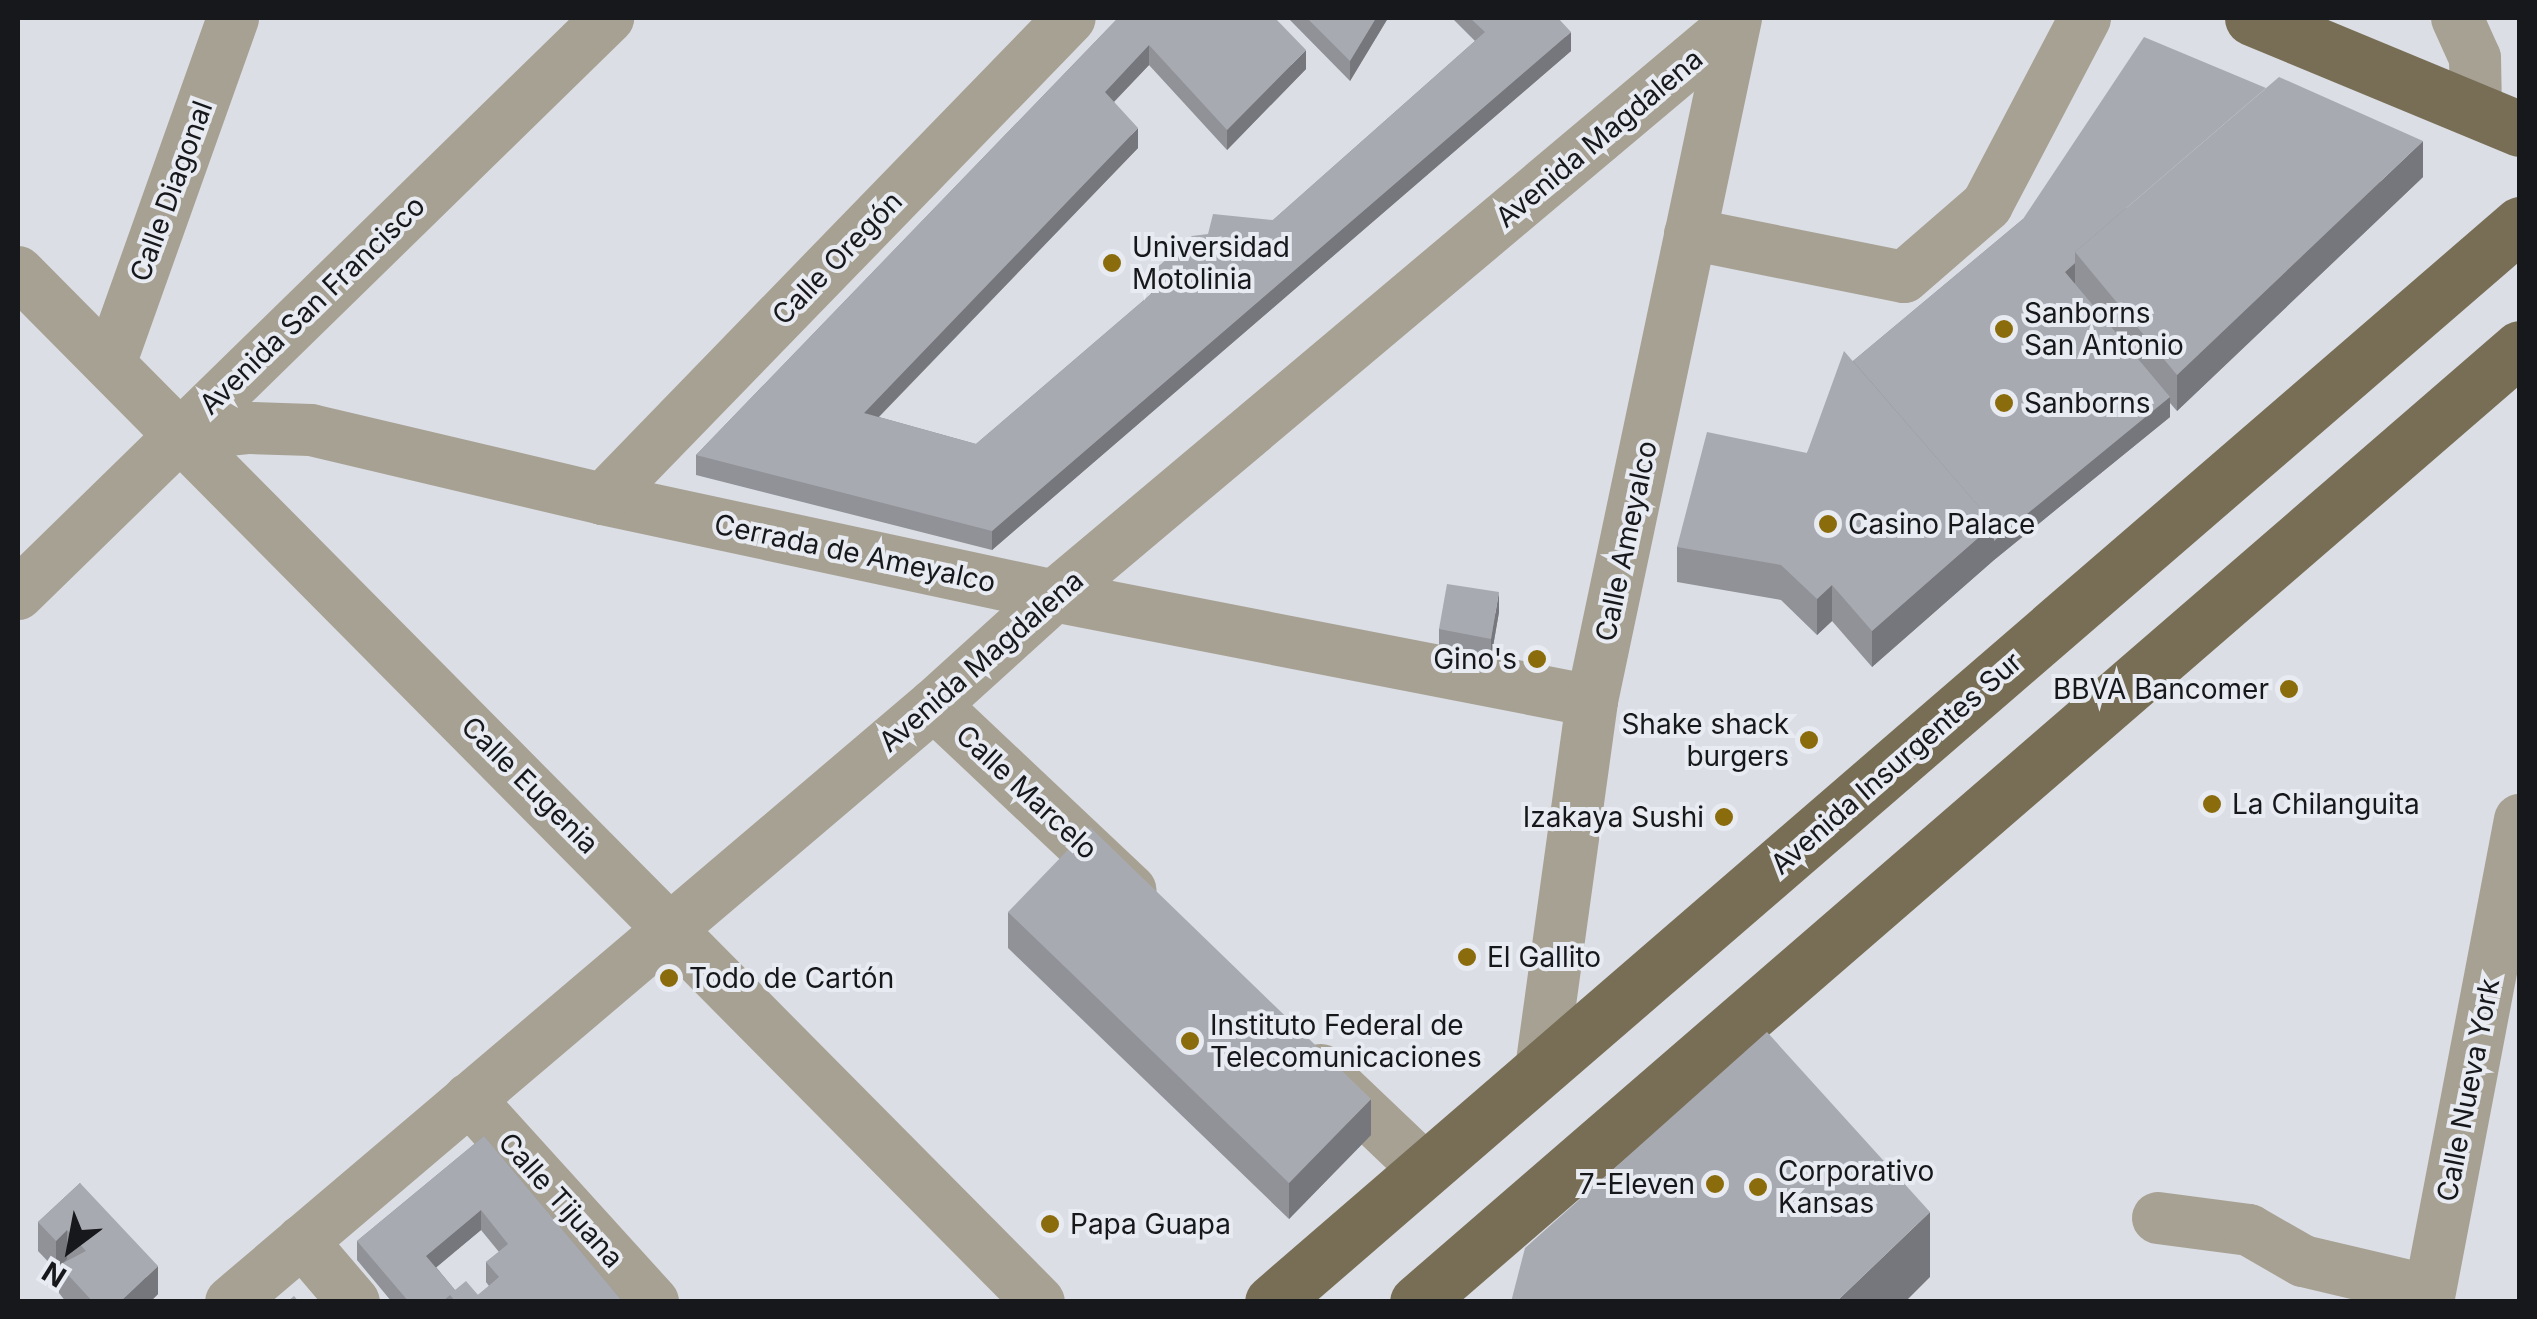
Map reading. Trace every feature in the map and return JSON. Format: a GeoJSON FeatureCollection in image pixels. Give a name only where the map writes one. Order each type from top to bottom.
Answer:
{"type":"FeatureCollection","features":[{"type":"Feature","properties":{"kind":"main road"},"geometry":{"type":"LineString","coordinates":[[2252,18],[2332,36],[2505,115]]}},
{"type":"Feature","properties":{"kind":"main road","name":"Avenida Insurgentes Sur"},"geometry":{"type":"LineString","coordinates":[[1272,1302],[2520,224]]}},
{"type":"Feature","properties":{"kind":"main road"},"geometry":{"type":"LineString","coordinates":[[1442,1290],[2517,352]]}},
{"type":"Feature","properties":{"kind":"street","name":"Calle Diagonal"},"geometry":{"type":"LineString","coordinates":[[110,364],[233,18]]}},
{"type":"Feature","properties":{"kind":"street","name":"Avenida San Francisco"},"geometry":{"type":"LineString","coordinates":[[18,594],[608,18]]}},
{"type":"Feature","properties":{"kind":"street","name":"Calle Oregón"},"geometry":{"type":"LineString","coordinates":[[603,500],[1070,18]]}},
{"type":"Feature","properties":{"kind":"street"},"geometry":{"type":"LineString","coordinates":[[1690,234],[1904,277],[1987,206],[2085,18]]}},
{"type":"Feature","properties":{"kind":"street"},"geometry":{"type":"LineString","coordinates":[[2457,18],[2505,115]]}},
{"type":"Feature","properties":{"kind":"street","name":"Calle Ameyalco"},"geometry":{"type":"LineString","coordinates":[[1541,1069],[1592,701],[1734,21]]}},
{"type":"Feature","properties":{"kind":"street","name":"Avenida Magdalena"},"geometry":{"type":"LineString","coordinates":[[232,1302],[934,704],[1054,596],[1734,21]]}},
{"type":"Feature","properties":{"kind":"street","name":"Calle Eugenia"},"geometry":{"type":"LineString","coordinates":[[18,272],[672,927],[1039,1302]]}},
{"type":"Feature","properties":{"kind":"street","name":"Cerrada de Ameyalco"},"geometry":{"type":"LineString","coordinates":[[178,435],[250,428],[310,430],[603,500],[1054,596],[1592,701]]}},
{"type":"Feature","properties":{"kind":"street","name":"Calle Marcelo"},"geometry":{"type":"LineString","coordinates":[[934,704],[1165,923]]}},
{"type":"Feature","properties":{"kind":"street","name":"Calle Nueva York"},"geometry":{"type":"LineString","coordinates":[[2430,1296],[2520,820]]}},
{"type":"Feature","properties":{"kind":"street"},"geometry":{"type":"LineString","coordinates":[[1281,1033],[1426,1168]]}},
{"type":"Feature","properties":{"kind":"street","name":"Calle Tijuana"},"geometry":{"type":"LineString","coordinates":[[469,1099],[653,1302]]}},
{"type":"Feature","properties":{"kind":"street"},"geometry":{"type":"LineString","coordinates":[[2158,1218],[2249,1230],[2303,1261],[2430,1296]]}},
{"type":"Feature","properties":{"kind":"street"},"geometry":{"type":"LineString","coordinates":[[302,1241],[354,1302]]}},
{"type":"Feature","properties":{"kind":"building","name":"Universidad Motolinia"},"geometry":{"type":"Polygon","coordinates":[[[1118,18],[1275,18],[1306,50],[1227,130],[1149,45],[1105,92],[1138,128],[864,413],[976,444],[1158,288],[1150,274],[1192,236],[1208,234],[1213,214],[1273,220],[1485,32],[1470,18],[1558,18],[1571,32],[992,531],[696,455],[1118,18]]]}},
{"type":"Feature","properties":{"kind":"building"},"geometry":{"type":"Polygon","coordinates":[[[1307,18],[1376,18],[1350,61],[1307,18]]]}},
{"type":"Feature","properties":{"kind":"building","name":"Sanborns San Antonio"},"geometry":{"type":"Polygon","coordinates":[[[2144,37],[2266,88],[2075,252],[2075,263],[2065,272],[2170,397],[1994,541],[1994,524],[1853,361],[2023,219],[2144,37]]]}},
{"type":"Feature","properties":{"kind":"building"},"geometry":{"type":"Polygon","coordinates":[[[2279,77],[2423,141],[2177,375],[2075,252],[2279,77]]]}},
{"type":"Feature","properties":{"kind":"building","name":"Casino Palace"},"geometry":{"type":"Polygon","coordinates":[[[1844,351],[1994,524],[1872,631],[1832,585],[1817,599],[1781,565],[1677,547],[1707,432],[1807,453],[1844,351]]]}},
{"type":"Feature","properties":{"kind":"building"},"geometry":{"type":"Polygon","coordinates":[[[1447,584],[1499,592],[1491,639],[1439,629],[1447,584]]]}},
{"type":"Feature","properties":{"kind":"building","name":"Instituto Federal de Telecomunicaciones"},"geometry":{"type":"Polygon","coordinates":[[[1090,827],[1371,1099],[1289,1183],[1008,912],[1090,827]]]}},
{"type":"Feature","properties":{"kind":"building","name":"Corporativo Kansas"},"geometry":{"type":"Polygon","coordinates":[[[1767,1032],[1930,1212],[1836,1302],[1511,1302],[1525,1248],[1767,1032]]]}},
{"type":"Feature","properties":{"kind":"building"},"geometry":{"type":"Polygon","coordinates":[[[484,1136],[623,1302],[456,1302],[450,1295],[442,1302],[409,1302],[357,1241],[484,1136]],[[481,1210],[426,1256],[455,1290],[466,1281],[478,1295],[499,1277],[486,1262],[508,1244],[481,1210]]]}},
{"type":"Feature","properties":{"kind":"building"},"geometry":{"type":"Polygon","coordinates":[[[80,1183],[158,1266],[120,1302],[93,1302],[59,1265],[86,1251],[67,1230],[56,1241],[38,1222],[80,1183]]]}},
{"type":"Feature","properties":{"kind":"place","name":"Universidad Motolinia"},"geometry":{"type":"Point","coordinates":[1112,263]}},
{"type":"Feature","properties":{"kind":"place","name":"Sanborns San Antonio"},"geometry":{"type":"Point","coordinates":[2004,329]}},
{"type":"Feature","properties":{"kind":"place","name":"Sanborns"},"geometry":{"type":"Point","coordinates":[2004,403]}},
{"type":"Feature","properties":{"kind":"place","name":"Casino Palace"},"geometry":{"type":"Point","coordinates":[1828,524]}},
{"type":"Feature","properties":{"kind":"place","name":"Gino's"},"geometry":{"type":"Point","coordinates":[1537,659]}},
{"type":"Feature","properties":{"kind":"place","name":"BBVA Bancomer"},"geometry":{"type":"Point","coordinates":[2289,689]}},
{"type":"Feature","properties":{"kind":"place","name":"Shake shack burgers"},"geometry":{"type":"Point","coordinates":[1809,740]}},
{"type":"Feature","properties":{"kind":"place","name":"La Chilanguita"},"geometry":{"type":"Point","coordinates":[2212,804]}},
{"type":"Feature","properties":{"kind":"place","name":"Izakaya Sushi"},"geometry":{"type":"Point","coordinates":[1724,817]}},
{"type":"Feature","properties":{"kind":"place","name":"El Gallito"},"geometry":{"type":"Point","coordinates":[1467,957]}},
{"type":"Feature","properties":{"kind":"place","name":"Todo de Cartón"},"geometry":{"type":"Point","coordinates":[669,978]}},
{"type":"Feature","properties":{"kind":"place","name":"Instituto Federal de Telecomunicaciones"},"geometry":{"type":"Point","coordinates":[1190,1041]}},
{"type":"Feature","properties":{"kind":"place","name":"7-Eleven"},"geometry":{"type":"Point","coordinates":[1715,1184]}},
{"type":"Feature","properties":{"kind":"place","name":"Corporativo Kansas"},"geometry":{"type":"Point","coordinates":[1758,1187]}},
{"type":"Feature","properties":{"kind":"place","name":"Papa Guapa"},"geometry":{"type":"Point","coordinates":[1050,1224]}}]}
